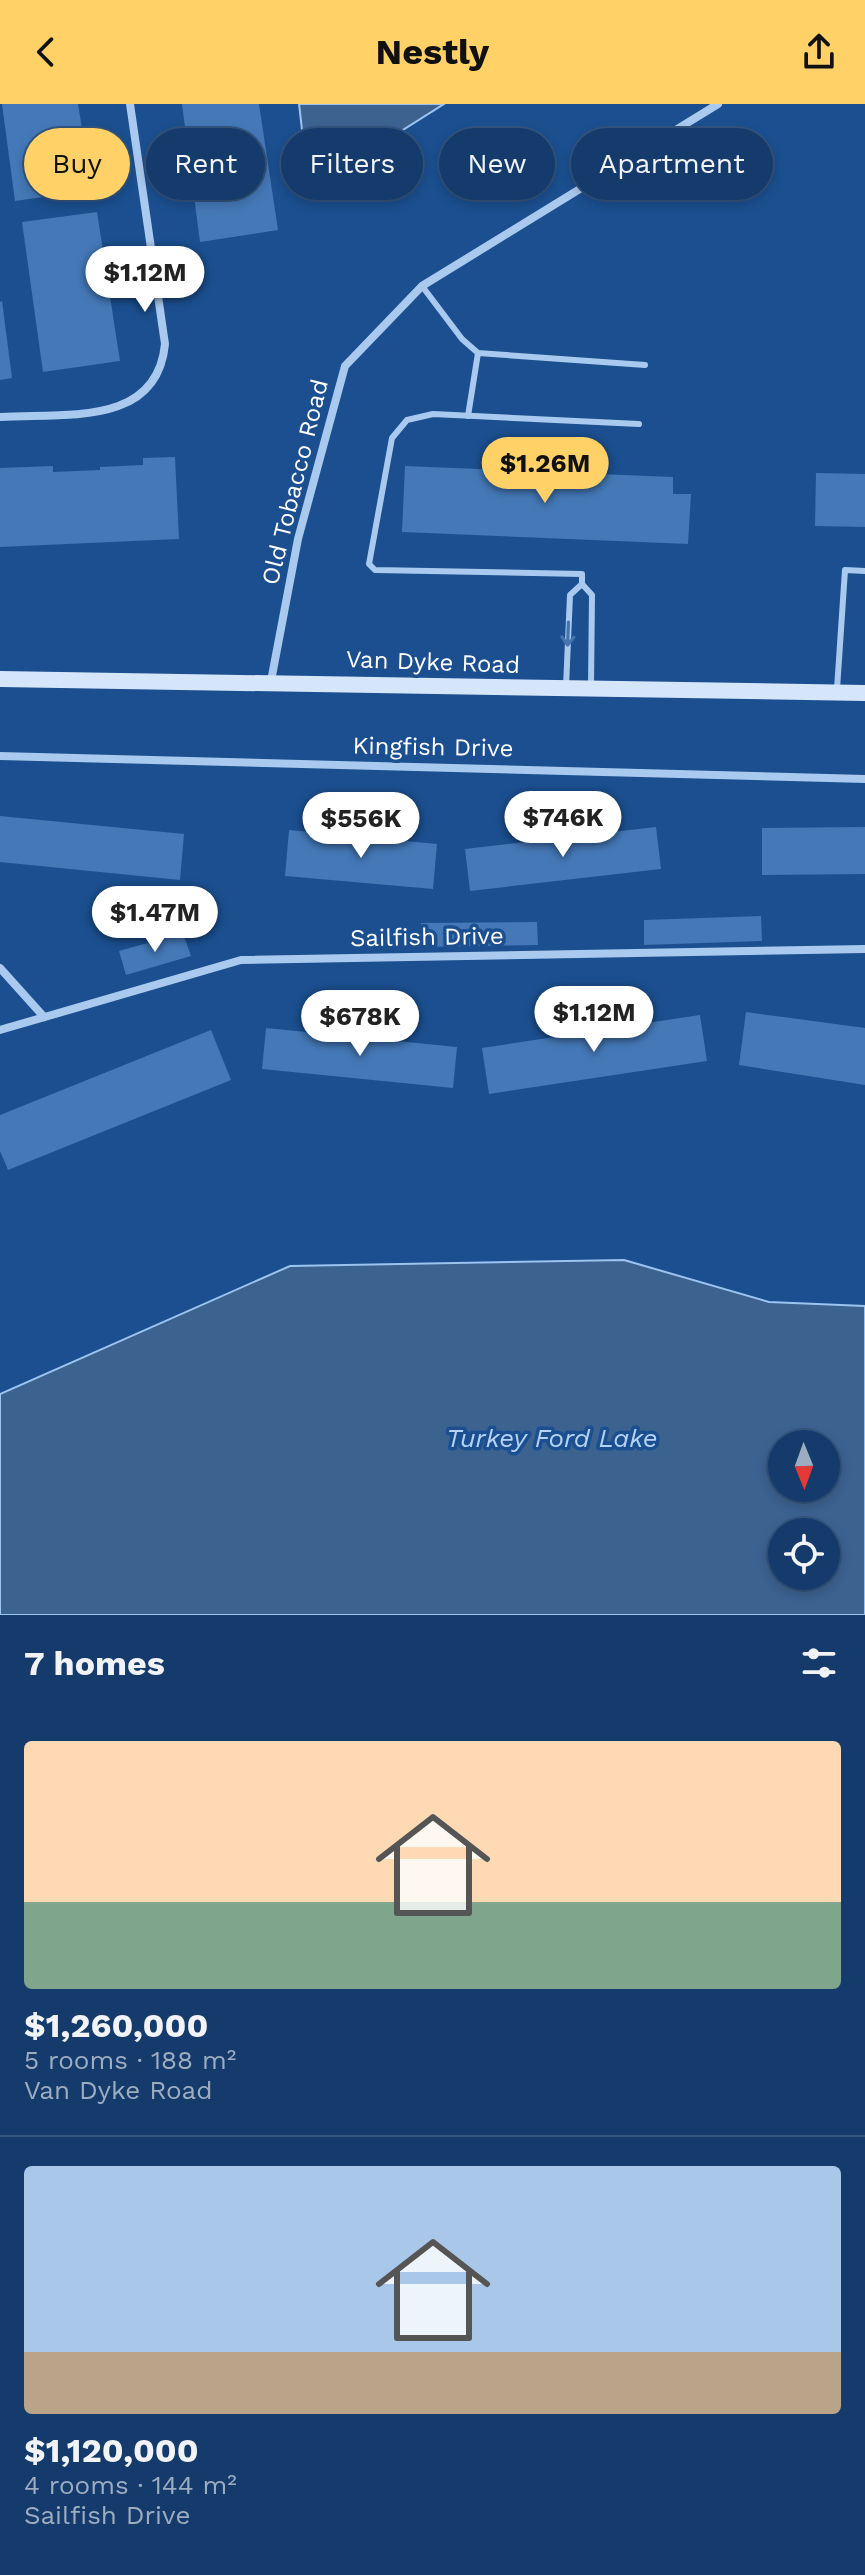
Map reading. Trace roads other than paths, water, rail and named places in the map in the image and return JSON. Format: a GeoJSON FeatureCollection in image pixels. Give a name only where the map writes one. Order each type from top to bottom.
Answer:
{"type":"FeatureCollection","features":[{"type":"Feature","properties":{"kind":"main road","name":"Van Dyke Road"},"geometry":{"type":"LineString","coordinates":[[0,679],[865,693]]}},
{"type":"Feature","properties":{"kind":"street"},"geometry":{"type":"LineString","coordinates":[[0,417],[111,410],[140,397],[163,366],[165,344],[130,104]]}},
{"type":"Feature","properties":{"kind":"street","name":"Old Tobacco Road"},"geometry":{"type":"LineString","coordinates":[[271,681],[298,539],[345,366],[422,286],[718,104]]}},
{"type":"Feature","properties":{"kind":"street","name":"Kingfish Drive"},"geometry":{"type":"LineString","coordinates":[[0,756],[865,779]]}},
{"type":"Feature","properties":{"kind":"street","name":"Sailfish Drive"},"geometry":{"type":"LineString","coordinates":[[0,1030],[241,960],[865,949]]}},
{"type":"Feature","properties":{"kind":"street"},"geometry":{"type":"LineString","coordinates":[[0,968],[44,1017]]}},
{"type":"Feature","properties":{"kind":"lane"},"geometry":{"type":"LineString","coordinates":[[422,286],[462,339],[478,353],[645,365]]}},
{"type":"Feature","properties":{"kind":"lane"},"geometry":{"type":"LineString","coordinates":[[468,416],[478,353]]}},
{"type":"Feature","properties":{"kind":"lane"},"geometry":{"type":"LineString","coordinates":[[590,690],[592,595],[582,584],[582,574],[375,570],[369,564],[392,438],[407,420],[433,414],[639,424]]}},
{"type":"Feature","properties":{"kind":"lane"},"geometry":{"type":"LineString","coordinates":[[836,692],[845,570],[865,571]]}},
{"type":"Feature","properties":{"kind":"lane"},"geometry":{"type":"LineString","coordinates":[[566,690],[570,595],[582,584]]}},
{"type":"Feature","properties":{"kind":"water"},"geometry":{"type":"Polygon","coordinates":[[[299,104],[444,104],[406,128],[302,128],[299,104]]]}},
{"type":"Feature","properties":{"kind":"water","name":"Turkey Ford Lake"},"geometry":{"type":"Polygon","coordinates":[[[624,1260],[769,1302],[865,1306],[865,1615],[0,1615],[0,1394],[290,1266],[624,1260]]]}}]}
